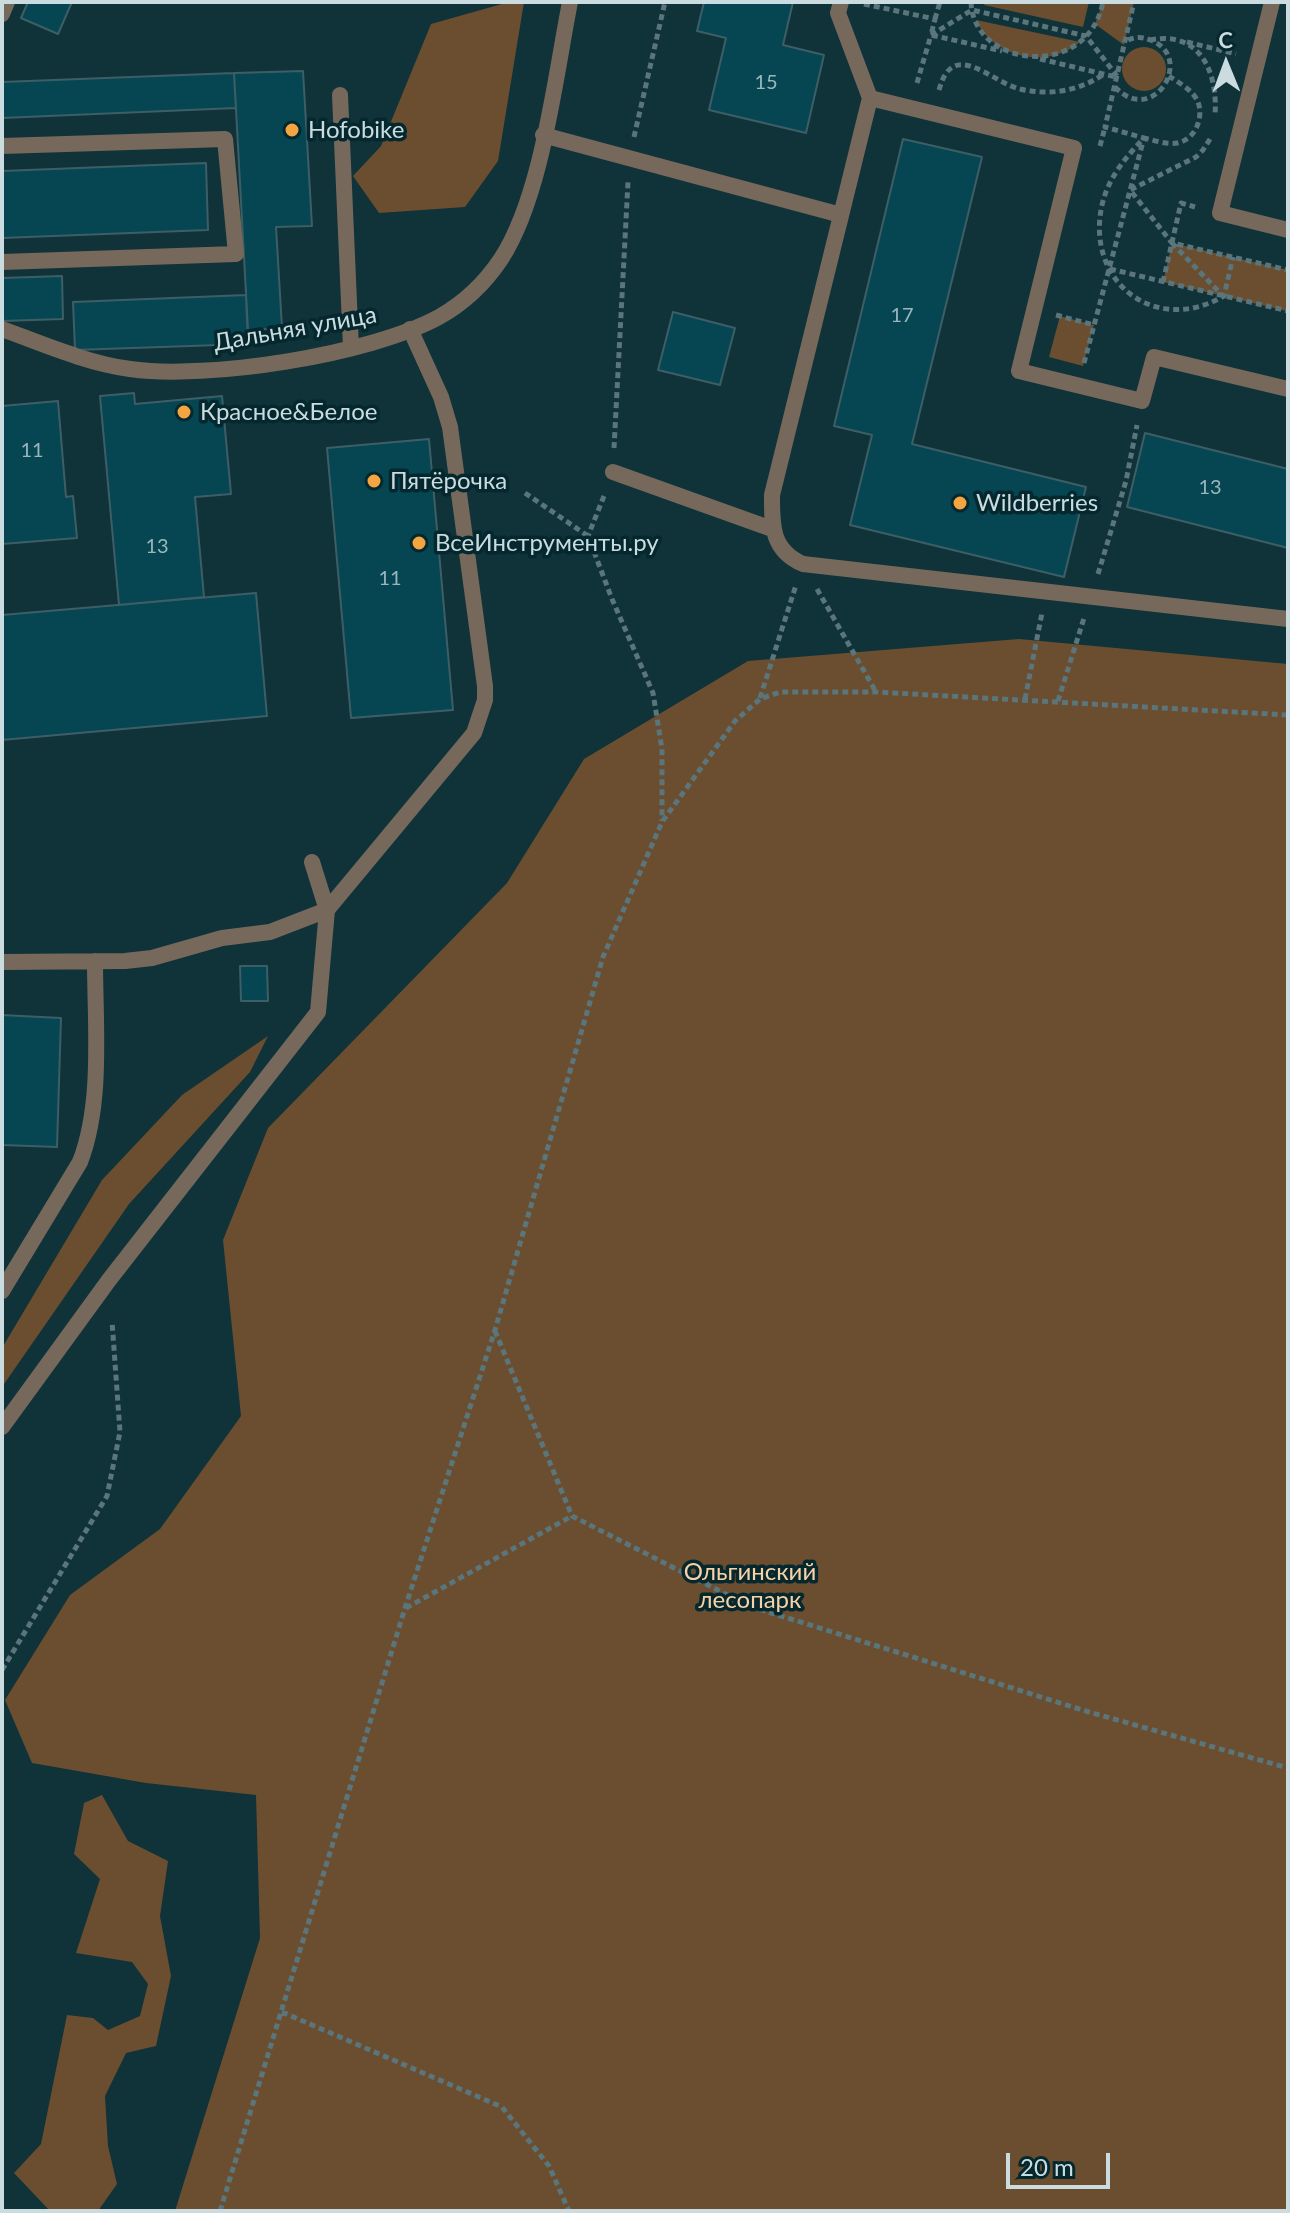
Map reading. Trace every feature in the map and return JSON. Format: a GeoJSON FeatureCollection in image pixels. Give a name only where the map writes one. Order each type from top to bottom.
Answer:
{"type":"FeatureCollection","features":[{"type":"Feature","properties":{"kind":"street"},"geometry":{"type":"LineString","coordinates":[[2,14],[7,2]]}},
{"type":"Feature","properties":{"kind":"street","name":"Дальняя улица"},"geometry":{"type":"LineString","coordinates":[[2,329],[105,365],[132,370],[197,370],[351,348],[438,317],[462,302],[486,280],[516,231],[527,201],[543,135],[570,2]]}},
{"type":"Feature","properties":{"kind":"street"},"geometry":{"type":"LineString","coordinates":[[841,2],[838,13],[870,98],[772,495],[772,529],[789,558],[803,564],[1288,619]]}},
{"type":"Feature","properties":{"kind":"street"},"geometry":{"type":"LineString","coordinates":[[1272,2],[1220,213],[1288,230]]}},
{"type":"Feature","properties":{"kind":"street"},"geometry":{"type":"LineString","coordinates":[[340,95],[351,348]]}},
{"type":"Feature","properties":{"kind":"street"},"geometry":{"type":"LineString","coordinates":[[870,98],[1074,148],[1019,371],[1142,401],[1154,357],[1288,389]]}},
{"type":"Feature","properties":{"kind":"street"},"geometry":{"type":"LineString","coordinates":[[543,135],[841,215]]}},
{"type":"Feature","properties":{"kind":"street"},"geometry":{"type":"LineString","coordinates":[[2,146],[225,139],[236,254],[2,262]]}},
{"type":"Feature","properties":{"kind":"street"},"geometry":{"type":"LineString","coordinates":[[2,962],[152,958],[222,938],[270,932],[327,910],[474,733],[485,700],[481,646],[450,427],[441,397],[410,329]]}},
{"type":"Feature","properties":{"kind":"street"},"geometry":{"type":"LineString","coordinates":[[613,472],[772,529]]}},
{"type":"Feature","properties":{"kind":"street"},"geometry":{"type":"LineString","coordinates":[[2,1427],[109,1280],[318,1012],[327,910],[312,862]]}},
{"type":"Feature","properties":{"kind":"street"},"geometry":{"type":"LineString","coordinates":[[2,1291],[80,1162],[89,1139],[94,1114],[95,961]]}},
{"type":"Feature","properties":{"kind":"path"},"geometry":{"type":"LineString","coordinates":[[588,536],[613,472],[629,158],[665,2]]}},
{"type":"Feature","properties":{"kind":"path"},"geometry":{"type":"LineString","coordinates":[[857,2],[935,19]]}},
{"type":"Feature","properties":{"kind":"path"},"geometry":{"type":"LineString","coordinates":[[909,108],[940,2]]}},
{"type":"Feature","properties":{"kind":"path"},"geometry":{"type":"LineString","coordinates":[[971,2],[981,29],[997,46],[1019,55]]}},
{"type":"Feature","properties":{"kind":"path"},"geometry":{"type":"LineString","coordinates":[[1032,58],[1055,56],[1076,46],[1093,29],[1103,2]]}},
{"type":"Feature","properties":{"kind":"path"},"geometry":{"type":"LineString","coordinates":[[1134,2],[1105,127],[1173,144],[1191,136],[1200,116],[1198,102],[1192,93],[1169,76]]}},
{"type":"Feature","properties":{"kind":"path"},"geometry":{"type":"LineString","coordinates":[[931,35],[972,10],[1086,36],[1117,77]]}},
{"type":"Feature","properties":{"kind":"path"},"geometry":{"type":"LineString","coordinates":[[931,35],[1117,77]]}},
{"type":"Feature","properties":{"kind":"path"},"geometry":{"type":"LineString","coordinates":[[1115,87],[1124,96],[1143,99],[1162,90],[1169,76],[1169,59],[1164,49],[1139,37],[1125,41]]}},
{"type":"Feature","properties":{"kind":"path"},"geometry":{"type":"LineString","coordinates":[[1150,40],[1175,39],[1258,59]]}},
{"type":"Feature","properties":{"kind":"path"},"geometry":{"type":"LineString","coordinates":[[1175,39],[1191,45],[1204,57],[1215,90],[1215,118]]}},
{"type":"Feature","properties":{"kind":"path"},"geometry":{"type":"LineString","coordinates":[[932,114],[943,74],[959,65],[979,68],[998,81],[1019,89],[1044,92],[1068,91],[1087,85],[1104,74]]}},
{"type":"Feature","properties":{"kind":"path"},"geometry":{"type":"LineString","coordinates":[[1078,386],[1144,138]]}},
{"type":"Feature","properties":{"kind":"path"},"geometry":{"type":"LineString","coordinates":[[1144,138],[1119,167],[1109,183],[1102,204],[1100,225],[1109,269],[1136,300],[1155,308],[1192,310],[1224,296]]}},
{"type":"Feature","properties":{"kind":"path"},"geometry":{"type":"LineString","coordinates":[[1163,282],[1181,203],[1220,213]]}},
{"type":"Feature","properties":{"kind":"path"},"geometry":{"type":"LineString","coordinates":[[1172,243],[1224,296]]}},
{"type":"Feature","properties":{"kind":"path"},"geometry":{"type":"LineString","coordinates":[[1224,296],[1233,257]]}},
{"type":"Feature","properties":{"kind":"path"},"geometry":{"type":"LineString","coordinates":[[1109,269],[1288,310]]}},
{"type":"Feature","properties":{"kind":"path"},"geometry":{"type":"LineString","coordinates":[[1034,310],[1094,325]]}},
{"type":"Feature","properties":{"kind":"path"},"geometry":{"type":"LineString","coordinates":[[1058,701],[1126,481],[1142,401]]}},
{"type":"Feature","properties":{"kind":"path"},"geometry":{"type":"LineString","coordinates":[[525,493],[588,536],[653,693],[662,749],[662,822]]}},
{"type":"Feature","properties":{"kind":"path"},"geometry":{"type":"LineString","coordinates":[[803,564],[876,692]]}},
{"type":"Feature","properties":{"kind":"path"},"geometry":{"type":"LineString","coordinates":[[760,699],[803,564]]}},
{"type":"Feature","properties":{"kind":"path"},"geometry":{"type":"LineString","coordinates":[[1025,699],[1046,592]]}},
{"type":"Feature","properties":{"kind":"path"},"geometry":{"type":"LineString","coordinates":[[220,2211],[405,1608],[495,1330],[603,957],[662,822],[735,721],[760,699],[780,692],[876,692],[1288,715]]}},
{"type":"Feature","properties":{"kind":"path"},"geometry":{"type":"LineString","coordinates":[[2,1670],[107,1496],[120,1432],[109,1280]]}},
{"type":"Feature","properties":{"kind":"path"},"geometry":{"type":"LineString","coordinates":[[495,1330],[572,1516],[749,1606],[1089,1712],[1288,1768]]}},
{"type":"Feature","properties":{"kind":"path"},"geometry":{"type":"LineString","coordinates":[[405,1608],[572,1516]]}},
{"type":"Feature","properties":{"kind":"path"},"geometry":{"type":"LineString","coordinates":[[282,2012],[502,2107],[549,2166],[569,2211]]}},
{"type":"Feature","properties":{"kind":"green space"},"geometry":{"type":"Polygon","coordinates":[[[509,2],[524,2],[498,161],[465,207],[379,213],[353,176],[381,146],[431,24],[509,2]]]}},
{"type":"Feature","properties":{"kind":"green space"},"geometry":{"type":"Polygon","coordinates":[[[985,2],[1089,2],[1083,27],[984,5],[985,2]]]}},
{"type":"Feature","properties":{"kind":"green space"},"geometry":{"type":"Polygon","coordinates":[[[1103,2],[1134,2],[1124,45],[1095,24],[1103,2]]]}},
{"type":"Feature","properties":{"kind":"green space"},"geometry":{"type":"Polygon","coordinates":[[[976,20],[1080,42],[1053,56],[1022,56],[995,43],[976,20]]]}},
{"type":"Feature","properties":{"kind":"green space"},"geometry":{"type":"Polygon","coordinates":[[[1144,47],[1159,54],[1166,69],[1159,84],[1144,91],[1129,84],[1122,69],[1129,54],[1144,47]]]}},
{"type":"Feature","properties":{"kind":"green space"},"geometry":{"type":"Polygon","coordinates":[[[1172,243],[1288,270],[1287,311],[1163,282],[1172,243]]]}},
{"type":"Feature","properties":{"kind":"green space"},"geometry":{"type":"Polygon","coordinates":[[[1060,316],[1094,325],[1083,366],[1049,357],[1060,316]]]}},
{"type":"Feature","properties":{"kind":"green space","name":"Ольгинский лесопарк"},"geometry":{"type":"Polygon","coordinates":[[[1019,639],[1288,664],[1288,2211],[175,2211],[260,1938],[256,1795],[146,1783],[32,1763],[5,1700],[70,1595],[160,1529],[241,1416],[223,1240],[268,1128],[507,883],[584,759],[748,661],[1019,639]]]}},
{"type":"Feature","properties":{"kind":"green space"},"geometry":{"type":"Polygon","coordinates":[[[268,1036],[250,1072],[129,1204],[2,1387],[2,1348],[102,1180],[182,1095],[268,1036]]]}},
{"type":"Feature","properties":{"kind":"green space"},"geometry":{"type":"Polygon","coordinates":[[[102,1795],[128,1841],[168,1861],[160,1916],[171,1976],[156,2046],[126,2053],[105,2096],[108,2146],[117,2184],[98,2211],[50,2211],[14,2173],[41,2144],[67,2015],[93,2018],[108,2030],[140,2016],[148,1984],[132,1962],[76,1953],[100,1879],[74,1854],[84,1803],[102,1795]]]}},
{"type":"Feature","properties":{"kind":"building"},"geometry":{"type":"Polygon","coordinates":[[[28,2],[72,2],[58,34],[21,18],[28,2]]]}},
{"type":"Feature","properties":{"kind":"building"},"geometry":{"type":"Polygon","coordinates":[[[704,2],[793,2],[783,45],[824,55],[806,133],[709,110],[726,38],[697,31],[704,2]]]}},
{"type":"Feature","properties":{"kind":"building"},"geometry":{"type":"Polygon","coordinates":[[[303,71],[312,226],[276,227],[282,328],[248,330],[234,73],[303,71]]]}},
{"type":"Feature","properties":{"kind":"building"},"geometry":{"type":"Polygon","coordinates":[[[234,73],[236,108],[2,118],[2,82],[234,73]]]}},
{"type":"Feature","properties":{"kind":"building"},"geometry":{"type":"Polygon","coordinates":[[[903,139],[982,157],[912,444],[1086,487],[1064,577],[850,525],[872,435],[834,426],[903,139]]]}},
{"type":"Feature","properties":{"kind":"building"},"geometry":{"type":"Polygon","coordinates":[[[206,163],[208,230],[2,238],[2,171],[206,163]]]}},
{"type":"Feature","properties":{"kind":"building"},"geometry":{"type":"Polygon","coordinates":[[[62,276],[63,319],[2,321],[2,278],[62,276]]]}},
{"type":"Feature","properties":{"kind":"building"},"geometry":{"type":"Polygon","coordinates":[[[246,295],[248,344],[75,350],[73,302],[246,295]]]}},
{"type":"Feature","properties":{"kind":"building"},"geometry":{"type":"Polygon","coordinates":[[[673,312],[735,328],[720,385],[658,370],[673,312]]]}},
{"type":"Feature","properties":{"kind":"building"},"geometry":{"type":"Polygon","coordinates":[[[134,393],[135,404],[222,396],[231,494],[195,497],[204,597],[119,605],[100,396],[134,393]]]}},
{"type":"Feature","properties":{"kind":"building"},"geometry":{"type":"Polygon","coordinates":[[[58,401],[66,497],[73,496],[77,538],[2,544],[2,406],[58,401]]]}},
{"type":"Feature","properties":{"kind":"building"},"geometry":{"type":"Polygon","coordinates":[[[1145,433],[1288,469],[1288,548],[1127,507],[1145,433]]]}},
{"type":"Feature","properties":{"kind":"building"},"geometry":{"type":"Polygon","coordinates":[[[429,439],[453,710],[351,718],[327,448],[429,439]]]}},
{"type":"Feature","properties":{"kind":"building"},"geometry":{"type":"Polygon","coordinates":[[[256,593],[267,716],[2,740],[2,615],[256,593]]]}},
{"type":"Feature","properties":{"kind":"building"},"geometry":{"type":"Polygon","coordinates":[[[240,966],[267,966],[268,1001],[241,1001],[240,966]]]}},
{"type":"Feature","properties":{"kind":"building"},"geometry":{"type":"Polygon","coordinates":[[[2,1015],[61,1018],[57,1147],[2,1145],[2,1015]]]}},
{"type":"Feature","properties":{"kind":"place","name":"Hofobike"},"geometry":{"type":"Point","coordinates":[292,130]}},
{"type":"Feature","properties":{"kind":"place","name":"Красное&Белое"},"geometry":{"type":"Point","coordinates":[184,412]}},
{"type":"Feature","properties":{"kind":"place","name":"Пятёрочка"},"geometry":{"type":"Point","coordinates":[374,481]}},
{"type":"Feature","properties":{"kind":"place","name":"Wildberries"},"geometry":{"type":"Point","coordinates":[960,503]}},
{"type":"Feature","properties":{"kind":"place","name":"ВсеИнструменты.ру"},"geometry":{"type":"Point","coordinates":[419,543]}}]}
